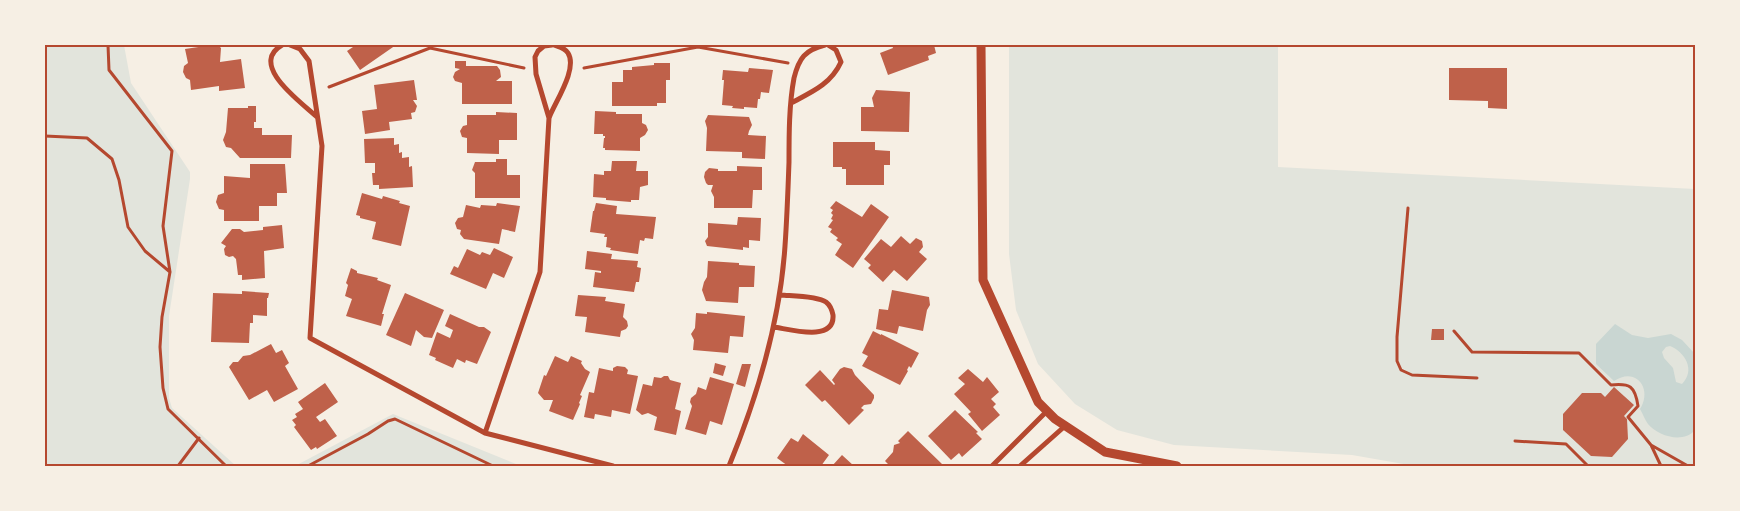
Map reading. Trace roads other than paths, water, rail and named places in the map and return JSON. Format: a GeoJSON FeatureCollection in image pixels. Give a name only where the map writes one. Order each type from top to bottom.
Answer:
{"type":"FeatureCollection","features":[{"type":"Feature","properties":{"kind":"street"},"geometry":{"type":"LineString","coordinates":[[282,45],[270,57],[271,69],[277,80],[317,117]]}},
{"type":"Feature","properties":{"kind":"street"},"geometry":{"type":"LineString","coordinates":[[290,45],[300,49],[310,61],[322,146],[310,338],[485,433],[613,466]]}},
{"type":"Feature","properties":{"kind":"street"},"geometry":{"type":"LineString","coordinates":[[485,433],[540,272],[549,118],[536,74],[535,56],[538,50],[544,46],[553,45],[563,48],[569,54],[571,64],[565,84],[549,118]]}},
{"type":"Feature","properties":{"kind":"street"},"geometry":{"type":"LineString","coordinates":[[729,466],[764,366],[780,295],[785,247],[791,103],[795,77],[803,55],[812,48],[827,45],[836,50],[841,62],[836,73],[814,91],[791,103]]}},
{"type":"Feature","properties":{"kind":"street"},"geometry":{"type":"LineString","coordinates":[[981,45],[983,280],[1038,402],[1065,426],[1105,452],[1177,466]]}},
{"type":"Feature","properties":{"kind":"street"},"geometry":{"type":"LineString","coordinates":[[774,327],[804,332],[824,331],[830,327],[833,318],[832,309],[827,302],[820,299],[780,295]]}},
{"type":"Feature","properties":{"kind":"street"},"geometry":{"type":"LineString","coordinates":[[992,466],[1047,411]]}},
{"type":"Feature","properties":{"kind":"street"},"geometry":{"type":"LineString","coordinates":[[1020,466],[1065,426]]}}]}
